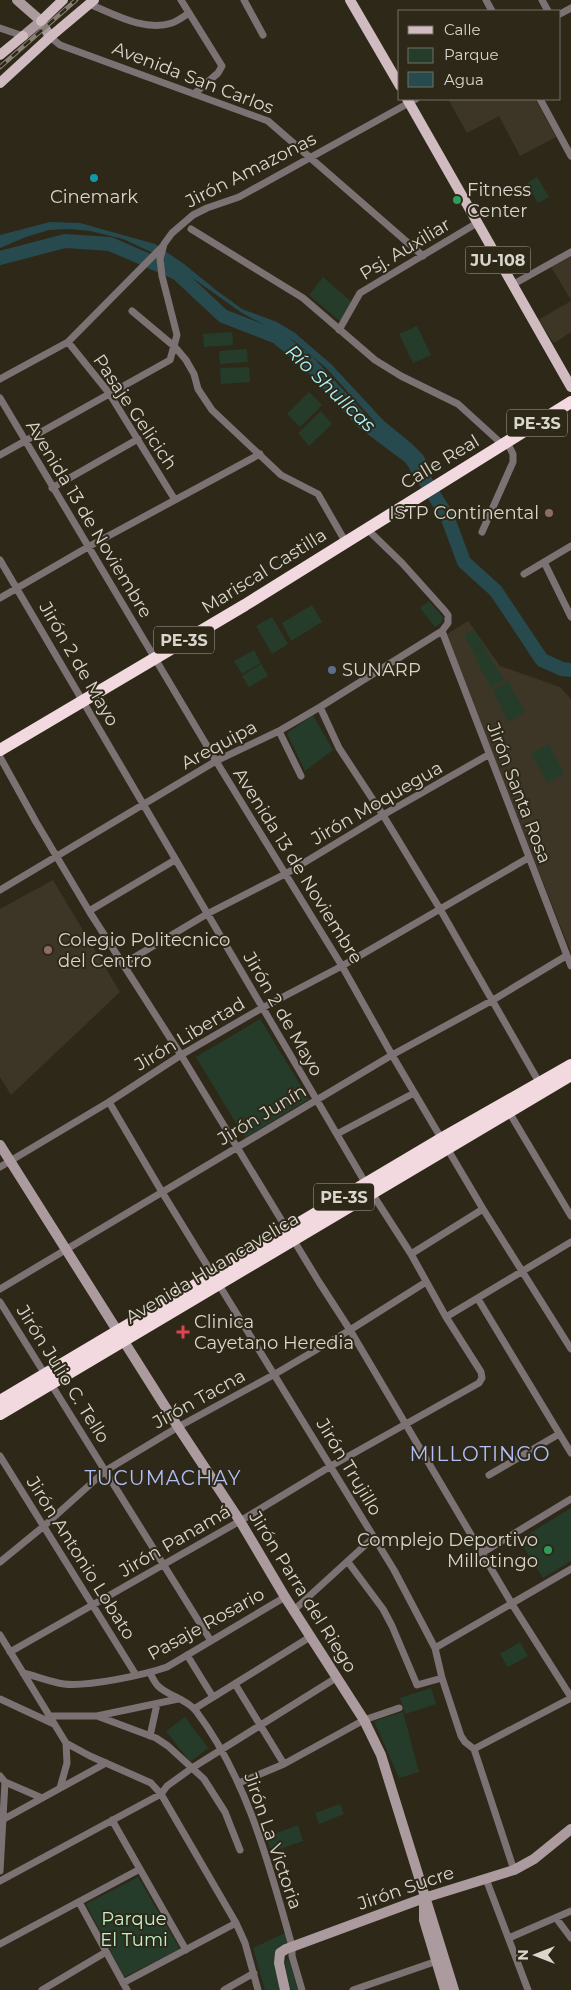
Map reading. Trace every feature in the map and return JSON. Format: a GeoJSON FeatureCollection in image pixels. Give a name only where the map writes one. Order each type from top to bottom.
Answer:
{"type":"FeatureCollection","features":[{"type":"Feature","properties":{"kind":"highway","name":"Calle Real"},"geometry":{"type":"LineString","coordinates":[[366,528],[571,402]]}},
{"type":"Feature","properties":{"kind":"highway","name":"Mariscal Castilla"},"geometry":{"type":"LineString","coordinates":[[0,750],[154,657],[245,605],[366,528]]}},
{"type":"Feature","properties":{"kind":"highway","name":"Avenida Huancavelica"},"geometry":{"type":"LineString","coordinates":[[444,1144],[508,1112],[571,1065]]}},
{"type":"Feature","properties":{"kind":"highway","name":"Avenida Huancavelica"},"geometry":{"type":"LineString","coordinates":[[0,1401],[47,1379],[542,1087],[571,1075]]}},
{"type":"Feature","properties":{"kind":"highway","name":"Avenida Huancavelica"},"geometry":{"type":"LineString","coordinates":[[0,1414],[47,1379]]}},
{"type":"Feature","properties":{"kind":"main road"},"geometry":{"type":"LineString","coordinates":[[41,21],[63,0]]}},
{"type":"Feature","properties":{"kind":"main road"},"geometry":{"type":"LineString","coordinates":[[350,0],[398,83]]}},
{"type":"Feature","properties":{"kind":"main road"},"geometry":{"type":"LineString","coordinates":[[0,83],[91,2]]}},
{"type":"Feature","properties":{"kind":"main road"},"geometry":{"type":"LineString","coordinates":[[0,55],[23,36]]}},
{"type":"Feature","properties":{"kind":"main road","name":"JU-108"},"geometry":{"type":"LineString","coordinates":[[411,100],[477,223],[571,386]]}},
{"type":"Feature","properties":{"kind":"street"},"geometry":{"type":"LineString","coordinates":[[17,0],[41,21],[50,37]]}},
{"type":"Feature","properties":{"kind":"street"},"geometry":{"type":"LineString","coordinates":[[181,0],[222,66],[218,73],[194,94]]}},
{"type":"Feature","properties":{"kind":"street"},"geometry":{"type":"LineString","coordinates":[[244,0],[263,34]]}},
{"type":"Feature","properties":{"kind":"street"},"geometry":{"type":"LineString","coordinates":[[91,2],[147,26],[173,23],[189,14]]}},
{"type":"Feature","properties":{"kind":"street"},"geometry":{"type":"LineString","coordinates":[[0,28],[23,36],[41,21]]}},
{"type":"Feature","properties":{"kind":"street","name":"Avenida San Carlos"},"geometry":{"type":"LineString","coordinates":[[50,37],[60,45],[268,121],[422,256]]}},
{"type":"Feature","properties":{"kind":"street","name":"Jirón Amazonas"},"geometry":{"type":"LineString","coordinates":[[0,378],[68,342],[164,244],[172,233],[193,215],[239,197],[411,100]]}},
{"type":"Feature","properties":{"kind":"street"},"geometry":{"type":"LineString","coordinates":[[541,100],[571,156]]}},
{"type":"Feature","properties":{"kind":"street","name":"Psj. Auxiliar"},"geometry":{"type":"LineString","coordinates":[[339,330],[360,293],[477,223]]}},
{"type":"Feature","properties":{"kind":"street"},"geometry":{"type":"LineString","coordinates":[[191,230],[303,298],[375,360],[401,376],[458,404],[503,445]]}},
{"type":"Feature","properties":{"kind":"street"},"geometry":{"type":"LineString","coordinates":[[0,455],[170,360],[177,335],[160,269],[160,259],[164,244]]}},
{"type":"Feature","properties":{"kind":"street"},"geometry":{"type":"LineString","coordinates":[[512,285],[571,252]]}},
{"type":"Feature","properties":{"kind":"street"},"geometry":{"type":"LineString","coordinates":[[132,311],[175,347],[186,360],[194,374],[198,389],[212,410],[281,475],[318,494],[345,541]]}},
{"type":"Feature","properties":{"kind":"street","name":"Pasaje Gelicich"},"geometry":{"type":"LineString","coordinates":[[68,342],[109,394],[175,500]]}},
{"type":"Feature","properties":{"kind":"street","name":"Avenida 13 de Noviembre"},"geometry":{"type":"LineString","coordinates":[[0,398],[24,442],[216,762],[287,873],[483,1209],[571,1348]]}},
{"type":"Feature","properties":{"kind":"street"},"geometry":{"type":"LineString","coordinates":[[52,488],[138,439]]}},
{"type":"Feature","properties":{"kind":"street","name":"Calle Real"},"geometry":{"type":"LineString","coordinates":[[482,532],[514,462],[513,454],[503,445]]}},
{"type":"Feature","properties":{"kind":"street"},"geometry":{"type":"LineString","coordinates":[[0,598],[88,547],[260,454]]}},
{"type":"Feature","properties":{"kind":"street","name":"Arequipa"},"geometry":{"type":"LineString","coordinates":[[0,890],[216,762],[278,731],[320,707],[442,631],[448,623],[448,615],[402,563],[366,528]]}},
{"type":"Feature","properties":{"kind":"street"},"geometry":{"type":"LineString","coordinates":[[524,574],[571,546]]}},
{"type":"Feature","properties":{"kind":"street","name":"Jirón 2 de Mayo"},"geometry":{"type":"LineString","coordinates":[[0,560],[262,1008],[369,1188],[411,1254],[446,1317],[481,1372],[482,1378]]}},
{"type":"Feature","properties":{"kind":"street"},"geometry":{"type":"LineString","coordinates":[[544,562],[571,617]]}},
{"type":"Feature","properties":{"kind":"street","name":"Jirón Santa Rosa"},"geometry":{"type":"LineString","coordinates":[[442,631],[488,755],[571,966]]}},
{"type":"Feature","properties":{"kind":"street"},"geometry":{"type":"LineString","coordinates":[[320,707],[342,753],[383,815],[440,909],[542,1087]]}},
{"type":"Feature","properties":{"kind":"street"},"geometry":{"type":"LineString","coordinates":[[278,731],[301,776]]}},
{"type":"Feature","properties":{"kind":"street","name":"Jirón Moquegua"},"geometry":{"type":"LineString","coordinates":[[123,964],[208,914],[287,873],[488,755]]}},
{"type":"Feature","properties":{"kind":"street"},"geometry":{"type":"LineString","coordinates":[[0,757],[56,857],[181,1055],[290,1236],[350,1330],[512,1604],[571,1698],[474,1749]]}},
{"type":"Feature","properties":{"kind":"street","name":"Jirón Libertad"},"geometry":{"type":"LineString","coordinates":[[0,1167],[109,1102],[181,1055],[262,1008],[342,966],[528,858]]}},
{"type":"Feature","properties":{"kind":"street"},"geometry":{"type":"LineString","coordinates":[[89,911],[175,860]]}},
{"type":"Feature","properties":{"kind":"street","name":"Jirón Junín"},"geometry":{"type":"LineString","coordinates":[[0,1289],[392,1055],[493,1000],[566,956]]}},
{"type":"Feature","properties":{"kind":"street"},"geometry":{"type":"LineString","coordinates":[[337,1134],[414,1093]]}},
{"type":"Feature","properties":{"kind":"street","name":"Jirón Trujillo"},"geometry":{"type":"LineString","coordinates":[[109,1102],[162,1192],[394,1570],[435,1648],[442,1678],[461,1736],[474,1749],[514,1870]]}},
{"type":"Feature","properties":{"kind":"street"},"geometry":{"type":"LineString","coordinates":[[508,1112],[571,1216]]}},
{"type":"Feature","properties":{"kind":"street","name":"Jirón Parra del Riego"},"geometry":{"type":"LineString","coordinates":[[0,1145],[178,1427],[240,1521],[285,1597],[364,1720],[381,1755],[424,1898],[432,1913],[445,1990]]}},
{"type":"Feature","properties":{"kind":"street"},"geometry":{"type":"LineString","coordinates":[[411,1254],[483,1209]]}},
{"type":"Feature","properties":{"kind":"street"},"geometry":{"type":"LineString","coordinates":[[446,1317],[571,1242]]}},
{"type":"Feature","properties":{"kind":"street","name":"Jirón Tacna"},"geometry":{"type":"LineString","coordinates":[[0,1562],[44,1526],[105,1471],[178,1427],[350,1330],[426,1282]]}},
{"type":"Feature","properties":{"kind":"street"},"geometry":{"type":"LineString","coordinates":[[478,1299],[571,1453]]}},
{"type":"Feature","properties":{"kind":"street","name":"Jirón Julio C. Tello"},"geometry":{"type":"LineString","coordinates":[[0,1302],[211,1641]]}},
{"type":"Feature","properties":{"kind":"street","name":"Jirón Panamá"},"geometry":{"type":"LineString","coordinates":[[10,1652],[240,1521],[331,1466],[479,1383],[482,1378]]}},
{"type":"Feature","properties":{"kind":"street"},"geometry":{"type":"LineString","coordinates":[[489,1475],[559,1434]]}},
{"type":"Feature","properties":{"kind":"street","name":"Jirón Antonio Lobato"},"geometry":{"type":"LineString","coordinates":[[0,1456],[136,1675]]}},
{"type":"Feature","properties":{"kind":"street"},"geometry":{"type":"LineString","coordinates":[[482,1552],[571,1498]]}},
{"type":"Feature","properties":{"kind":"street"},"geometry":{"type":"LineString","coordinates":[[294,1610],[374,1537]]}},
{"type":"Feature","properties":{"kind":"street"},"geometry":{"type":"LineString","coordinates":[[348,1562],[383,1609],[417,1685],[442,1678]]}},
{"type":"Feature","properties":{"kind":"street"},"geometry":{"type":"LineString","coordinates":[[435,1648],[571,1569]]}},
{"type":"Feature","properties":{"kind":"street","name":"Pasaje Rosario"},"geometry":{"type":"LineString","coordinates":[[23,1673],[64,1684],[78,1684],[150,1673],[167,1667],[285,1597]]}},
{"type":"Feature","properties":{"kind":"street"},"geometry":{"type":"LineString","coordinates":[[0,1635],[66,1743],[67,1763],[60,1788]]}},
{"type":"Feature","properties":{"kind":"street"},"geometry":{"type":"LineString","coordinates":[[194,1709],[310,1637]]}},
{"type":"Feature","properties":{"kind":"street"},"geometry":{"type":"LineString","coordinates":[[187,1655],[213,1698]]}},
{"type":"Feature","properties":{"kind":"street","name":"Jirón La Victoria"},"geometry":{"type":"LineString","coordinates":[[150,1673],[158,1686],[194,1709],[221,1749],[239,1783],[271,1870],[302,1990]]}},
{"type":"Feature","properties":{"kind":"street"},"geometry":{"type":"LineString","coordinates":[[0,1881],[161,1794],[168,1786],[192,1768],[336,1678]]}},
{"type":"Feature","properties":{"kind":"street"},"geometry":{"type":"LineString","coordinates":[[235,1684],[284,1764]]}},
{"type":"Feature","properties":{"kind":"street"},"geometry":{"type":"LineString","coordinates":[[0,1699],[55,1724]]}},
{"type":"Feature","properties":{"kind":"street"},"geometry":{"type":"LineString","coordinates":[[50,1716],[96,1716],[178,1699]]}},
{"type":"Feature","properties":{"kind":"street"},"geometry":{"type":"LineString","coordinates":[[150,1736],[157,1704]]}},
{"type":"Feature","properties":{"kind":"street"},"geometry":{"type":"LineString","coordinates":[[239,1783],[284,1764],[364,1720],[399,1708]]}},
{"type":"Feature","properties":{"kind":"street"},"geometry":{"type":"LineString","coordinates":[[96,1716],[150,1736],[168,1746],[204,1778],[225,1812],[240,1850]]}},
{"type":"Feature","properties":{"kind":"street"},"geometry":{"type":"LineString","coordinates":[[66,1743],[151,1783],[161,1794],[236,1924],[245,1943],[258,1990]]}},
{"type":"Feature","properties":{"kind":"street"},"geometry":{"type":"LineString","coordinates":[[4,1819],[106,1763]]}},
{"type":"Feature","properties":{"kind":"street"},"geometry":{"type":"LineString","coordinates":[[0,1776],[5,1782],[42,1798]]}},
{"type":"Feature","properties":{"kind":"street"},"geometry":{"type":"LineString","coordinates":[[0,1871],[5,1782]]}},
{"type":"Feature","properties":{"kind":"street"},"geometry":{"type":"LineString","coordinates":[[112,1820],[186,1950]]}},
{"type":"Feature","properties":{"kind":"street","name":"Jirón Sucre"},"geometry":{"type":"LineString","coordinates":[[292,1946],[424,1898],[514,1870],[534,1859],[571,1830]]}},
{"type":"Feature","properties":{"kind":"street"},"geometry":{"type":"LineString","coordinates":[[0,1944],[140,1869]]}},
{"type":"Feature","properties":{"kind":"street"},"geometry":{"type":"LineString","coordinates":[[486,1879],[528,1990]]}},
{"type":"Feature","properties":{"kind":"street"},"geometry":{"type":"LineString","coordinates":[[79,1902],[125,1987],[186,1950],[236,1924]]}},
{"type":"Feature","properties":{"kind":"street"},"geometry":{"type":"LineString","coordinates":[[508,1938],[571,1911]]}},
{"type":"Feature","properties":{"kind":"street"},"geometry":{"type":"LineString","coordinates":[[556,1918],[571,1938]]}},
{"type":"Feature","properties":{"kind":"street"},"geometry":{"type":"LineString","coordinates":[[285,1990],[279,1956],[282,1951],[292,1946]]}},
{"type":"Feature","properties":{"kind":"street"},"geometry":{"type":"LineString","coordinates":[[42,1990],[106,1952]]}},
{"type":"Feature","properties":{"kind":"street"},"geometry":{"type":"LineString","coordinates":[[353,1990],[440,1960]]}},
{"type":"Feature","properties":{"kind":"street","name":"Jirón Parra del Riego"},"geometry":{"type":"LineString","coordinates":[[440,1960],[454,1990]]}},
{"type":"Feature","properties":{"kind":"street"},"geometry":{"type":"LineString","coordinates":[[224,1990],[254,1973]]}},
{"type":"Feature","properties":{"kind":"shaded area"},"geometry":{"type":"Polygon","coordinates":[[[449,100],[536,100],[556,137],[520,156],[499,116],[467,133],[449,100]]]}},
{"type":"Feature","properties":{"kind":"shaded area"},"geometry":{"type":"Polygon","coordinates":[[[571,256],[571,300],[551,267],[571,256]]]}},
{"type":"Feature","properties":{"kind":"shaded area"},"geometry":{"type":"Polygon","coordinates":[[[571,301],[571,332],[554,343],[538,320],[571,301]]]}},
{"type":"Feature","properties":{"kind":"shaded area"},"geometry":{"type":"Polygon","coordinates":[[[468,621],[500,666],[560,687],[571,699],[571,953],[446,635],[468,621]]]}},
{"type":"Feature","properties":{"kind":"shaded area","name":"Colegio Politecnico del Centro"},"geometry":{"type":"Polygon","coordinates":[[[53,880],[120,992],[11,1095],[0,1077],[0,909],[53,880]]]}},
{"type":"Feature","properties":{"kind":"green space"},"geometry":{"type":"Polygon","coordinates":[[[537,177],[549,197],[538,203],[527,183],[537,177]]]}},
{"type":"Feature","properties":{"kind":"green space"},"geometry":{"type":"Polygon","coordinates":[[[323,277],[354,304],[340,321],[309,295],[323,277]]]}},
{"type":"Feature","properties":{"kind":"green space"},"geometry":{"type":"Polygon","coordinates":[[[417,326],[431,355],[413,363],[399,334],[417,326]]]}},
{"type":"Feature","properties":{"kind":"green space"},"geometry":{"type":"Polygon","coordinates":[[[232,332],[233,345],[204,347],[203,334],[232,332]]]}},
{"type":"Feature","properties":{"kind":"green space"},"geometry":{"type":"Polygon","coordinates":[[[247,349],[248,362],[220,364],[219,351],[247,349]]]}},
{"type":"Feature","properties":{"kind":"green space"},"geometry":{"type":"Polygon","coordinates":[[[249,367],[250,382],[221,384],[220,368],[249,367]]]}},
{"type":"Feature","properties":{"kind":"green space"},"geometry":{"type":"Polygon","coordinates":[[[309,392],[322,405],[300,427],[287,414],[309,392]]]}},
{"type":"Feature","properties":{"kind":"green space"},"geometry":{"type":"Polygon","coordinates":[[[321,411],[332,424],[309,446],[298,433],[321,411]]]}},
{"type":"Feature","properties":{"kind":"green space"},"geometry":{"type":"Polygon","coordinates":[[[429,601],[443,617],[441,623],[435,627],[420,608],[429,601]]]}},
{"type":"Feature","properties":{"kind":"green space"},"geometry":{"type":"Polygon","coordinates":[[[312,605],[322,622],[291,641],[282,623],[312,605]]]}},
{"type":"Feature","properties":{"kind":"green space"},"geometry":{"type":"Polygon","coordinates":[[[272,617],[288,644],[272,654],[256,626],[272,617]]]}},
{"type":"Feature","properties":{"kind":"green space"},"geometry":{"type":"Polygon","coordinates":[[[474,630],[504,680],[491,688],[475,658],[482,653],[475,656],[464,635],[474,630]]]}},
{"type":"Feature","properties":{"kind":"green space"},"geometry":{"type":"Polygon","coordinates":[[[254,650],[261,663],[242,674],[234,661],[254,650]]]}},
{"type":"Feature","properties":{"kind":"green space"},"geometry":{"type":"Polygon","coordinates":[[[261,664],[268,676],[249,687],[242,676],[261,664]]]}},
{"type":"Feature","properties":{"kind":"green space"},"geometry":{"type":"Polygon","coordinates":[[[508,681],[525,712],[508,722],[493,691],[508,681]]]}},
{"type":"Feature","properties":{"kind":"green space"},"geometry":{"type":"Polygon","coordinates":[[[313,715],[333,750],[305,771],[287,733],[313,715]]]}},
{"type":"Feature","properties":{"kind":"green space"},"geometry":{"type":"Polygon","coordinates":[[[549,744],[564,774],[547,783],[531,753],[549,744]]]}},
{"type":"Feature","properties":{"kind":"green space"},"geometry":{"type":"Polygon","coordinates":[[[260,1019],[309,1099],[245,1138],[196,1057],[260,1019]]]}},
{"type":"Feature","properties":{"kind":"green space","name":"Complejo Deportivo Millotingo"},"geometry":{"type":"Polygon","coordinates":[[[571,1508],[571,1561],[543,1578],[519,1540],[571,1508]]]}},
{"type":"Feature","properties":{"kind":"green space"},"geometry":{"type":"Polygon","coordinates":[[[520,1642],[528,1656],[508,1667],[500,1654],[520,1642]]]}},
{"type":"Feature","properties":{"kind":"green space"},"geometry":{"type":"Polygon","coordinates":[[[431,1688],[436,1704],[405,1714],[400,1698],[431,1688]]]}},
{"type":"Feature","properties":{"kind":"green space"},"geometry":{"type":"Polygon","coordinates":[[[403,1712],[419,1772],[399,1778],[374,1721],[403,1712]]]}},
{"type":"Feature","properties":{"kind":"green space"},"geometry":{"type":"Polygon","coordinates":[[[185,1717],[208,1748],[190,1762],[166,1731],[185,1717]]]}},
{"type":"Feature","properties":{"kind":"green space"},"geometry":{"type":"Polygon","coordinates":[[[340,1804],[344,1814],[319,1824],[315,1813],[340,1804]]]}},
{"type":"Feature","properties":{"kind":"green space"},"geometry":{"type":"Polygon","coordinates":[[[298,1825],[303,1841],[271,1852],[266,1837],[298,1825]]]}},
{"type":"Feature","properties":{"kind":"green space","name":"Parque El Tumi"},"geometry":{"type":"Polygon","coordinates":[[[138,1877],[180,1949],[124,1977],[86,1904],[138,1877]]]}},
{"type":"Feature","properties":{"kind":"green space"},"geometry":{"type":"Polygon","coordinates":[[[285,1933],[288,1942],[280,1946],[274,1957],[281,1990],[265,1990],[253,1948],[285,1933]]]}},
{"type":"Feature","properties":{"kind":"green space"},"geometry":{"type":"Polygon","coordinates":[[[288,1957],[298,1990],[290,1990],[285,1963],[288,1957]]]}},
{"type":"Feature","properties":{"kind":"water"},"geometry":{"type":"Polygon","coordinates":[[[50,222],[80,223],[155,244],[242,309],[277,322],[295,333],[331,364],[384,421],[423,455],[434,474],[427,479],[326,368],[293,340],[242,313],[194,279],[151,252],[123,239],[90,231],[70,229],[49,230],[0,248],[0,235],[50,222]]]}},
{"type":"Feature","properties":{"kind":"waterway","name":"Río Shullcas"},"geometry":{"type":"LineString","coordinates":[[0,258],[65,241],[110,244],[177,273],[223,316],[277,337],[309,363],[363,422],[411,458],[447,516],[464,562],[496,591],[542,660],[562,669],[571,670]]}},
{"type":"Feature","properties":{"kind":"railway"},"geometry":{"type":"LineString","coordinates":[[0,67],[76,0]]}},
{"type":"Feature","properties":{"kind":"place","name":"Cinemark"},"geometry":{"type":"Point","coordinates":[94,178]}},
{"type":"Feature","properties":{"kind":"place","name":"Fitness Center"},"geometry":{"type":"Point","coordinates":[457,200]}},
{"type":"Feature","properties":{"kind":"place","name":"ISTP Continental"},"geometry":{"type":"Point","coordinates":[549,513]}},
{"type":"Feature","properties":{"kind":"place","name":"SUNARP"},"geometry":{"type":"Point","coordinates":[332,670]}},
{"type":"Feature","properties":{"kind":"place","name":"Colegio Politecnico del Centro"},"geometry":{"type":"Point","coordinates":[48,950]}},
{"type":"Feature","properties":{"kind":"place","name":"Clinica Cayetano Heredia"},"geometry":{"type":"Point","coordinates":[183,1332]}},
{"type":"Feature","properties":{"kind":"place","name":"Complejo Deportivo Millotingo"},"geometry":{"type":"Point","coordinates":[548,1550]}},
{"type":"Feature","properties":{"kind":"district","name":"MILLOTINGO"},"geometry":{"type":"Point","coordinates":[480,1454]}},
{"type":"Feature","properties":{"kind":"district","name":"TUCUMACHAY"},"geometry":{"type":"Point","coordinates":[163,1478]}}]}
